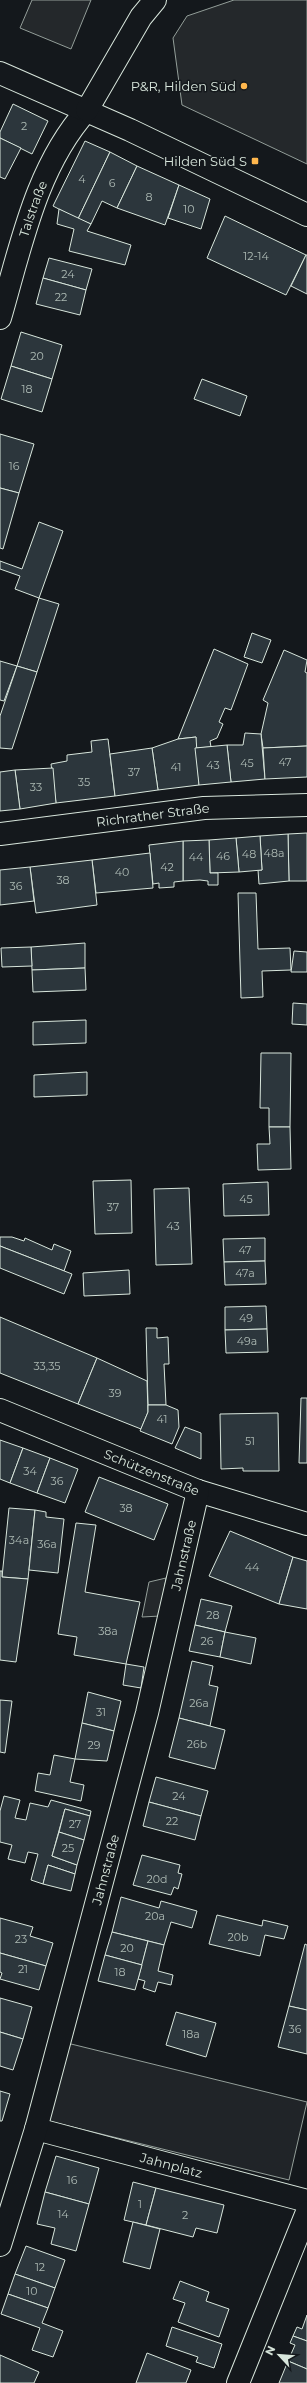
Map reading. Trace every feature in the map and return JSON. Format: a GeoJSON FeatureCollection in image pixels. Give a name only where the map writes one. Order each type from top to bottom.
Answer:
{"type":"FeatureCollection","features":[{"type":"Feature","properties":{"kind":"street","name":"Talstraße"},"geometry":{"type":"LineString","coordinates":[[0,318],[34,200],[66,137],[87,110],[141,17],[155,0]]}},
{"type":"Feature","properties":{"kind":"street"},"geometry":{"type":"LineString","coordinates":[[0,73],[87,110],[307,216]]}},
{"type":"Feature","properties":{"kind":"street","name":"Richrather Straße"},"geometry":{"type":"LineString","coordinates":[[0,834],[204,808],[307,805]]}},
{"type":"Feature","properties":{"kind":"street","name":"Schützenstraße"},"geometry":{"type":"LineString","coordinates":[[0,1410],[198,1491],[307,1524]]}},
{"type":"Feature","properties":{"kind":"street","name":"Jahnstraße"},"geometry":{"type":"LineString","coordinates":[[0,2245],[36,2129],[147,1713],[198,1491]]}},
{"type":"Feature","properties":{"kind":"street","name":"Jahnplatz"},"geometry":{"type":"LineString","coordinates":[[36,2129],[307,2201]]}},
{"type":"Feature","properties":{"kind":"street"},"geometry":{"type":"LineString","coordinates":[[238,2383],[307,2212]]}},
{"type":"Feature","properties":{"kind":"shaded area"},"geometry":{"type":"Polygon","coordinates":[[[32,0],[91,0],[71,49],[20,28],[32,0]]]}},
{"type":"Feature","properties":{"kind":"shaded area","name":"P&R, Hilden Süd"},"geometry":{"type":"Polygon","coordinates":[[[234,0],[307,0],[307,164],[182,105],[173,38],[187,16],[234,0]]]}},
{"type":"Feature","properties":{"kind":"shaded area"},"geometry":{"type":"Polygon","coordinates":[[[166,1578],[160,1616],[142,1617],[149,1582],[166,1578]]]}},
{"type":"Feature","properties":{"kind":"shaded area"},"geometry":{"type":"Polygon","coordinates":[[[67,2043],[307,2102],[289,2180],[48,2121],[67,2043]]]}},
{"type":"Feature","properties":{"kind":"building"},"geometry":{"type":"Polygon","coordinates":[[[13,104],[48,121],[32,154],[0,138],[0,132],[13,104]]]}},
{"type":"Feature","properties":{"kind":"building"},"geometry":{"type":"Polygon","coordinates":[[[0,138],[21,148],[5,179],[0,177],[0,138]]]}},
{"type":"Feature","properties":{"kind":"building"},"geometry":{"type":"Polygon","coordinates":[[[85,141],[110,152],[78,219],[53,206],[85,141]]]}},
{"type":"Feature","properties":{"kind":"building"},"geometry":{"type":"Polygon","coordinates":[[[110,152],[137,166],[117,208],[102,201],[91,224],[78,219],[110,152]]]}},
{"type":"Feature","properties":{"kind":"building"},"geometry":{"type":"Polygon","coordinates":[[[137,166],[179,185],[165,225],[117,208],[137,166]]]}},
{"type":"Feature","properties":{"kind":"building"},"geometry":{"type":"Polygon","coordinates":[[[179,185],[210,199],[201,229],[168,218],[179,185]]]}},
{"type":"Feature","properties":{"kind":"building"},"geometry":{"type":"Polygon","coordinates":[[[59,209],[91,224],[87,231],[131,245],[125,265],[69,251],[74,229],[57,224],[59,209]]]}},
{"type":"Feature","properties":{"kind":"building"},"geometry":{"type":"Polygon","coordinates":[[[225,216],[306,255],[286,295],[207,258],[225,216]]]}},
{"type":"Feature","properties":{"kind":"building"},"geometry":{"type":"Polygon","coordinates":[[[307,255],[307,294],[291,286],[307,255]]]}},
{"type":"Feature","properties":{"kind":"building"},"geometry":{"type":"Polygon","coordinates":[[[49,258],[92,269],[86,290],[43,278],[49,258]]]}},
{"type":"Feature","properties":{"kind":"building"},"geometry":{"type":"Polygon","coordinates":[[[43,278],[86,290],[80,315],[36,304],[43,278]]]}},
{"type":"Feature","properties":{"kind":"building"},"geometry":{"type":"Polygon","coordinates":[[[21,332],[62,345],[52,379],[11,366],[21,332]]]}},
{"type":"Feature","properties":{"kind":"building"},"geometry":{"type":"Polygon","coordinates":[[[11,366],[52,379],[42,412],[1,399],[11,366]]]}},
{"type":"Feature","properties":{"kind":"building"},"geometry":{"type":"Polygon","coordinates":[[[202,379],[247,396],[240,416],[194,399],[202,379]]]}},
{"type":"Feature","properties":{"kind":"building"},"geometry":{"type":"Polygon","coordinates":[[[0,434],[34,444],[19,493],[0,488],[0,434]]]}},
{"type":"Feature","properties":{"kind":"building"},"geometry":{"type":"Polygon","coordinates":[[[0,488],[19,493],[3,549],[0,548],[0,488]]]}},
{"type":"Feature","properties":{"kind":"building"},"geometry":{"type":"Polygon","coordinates":[[[39,522],[63,531],[39,598],[15,589],[20,576],[0,569],[0,561],[22,569],[39,522]]]}},
{"type":"Feature","properties":{"kind":"building"},"geometry":{"type":"Polygon","coordinates":[[[39,598],[59,604],[37,672],[17,666],[39,598]]]}},
{"type":"Feature","properties":{"kind":"building"},"geometry":{"type":"Polygon","coordinates":[[[252,633],[271,640],[262,663],[244,657],[252,633]]]}},
{"type":"Feature","properties":{"kind":"building"},"geometry":{"type":"Polygon","coordinates":[[[214,649],[248,664],[231,710],[225,708],[219,722],[223,724],[217,738],[210,741],[211,747],[195,748],[196,737],[178,739],[214,649]]]}},
{"type":"Feature","properties":{"kind":"building"},"geometry":{"type":"Polygon","coordinates":[[[284,650],[307,660],[305,672],[307,673],[307,746],[263,748],[261,734],[268,703],[263,700],[284,650]]]}},
{"type":"Feature","properties":{"kind":"building"},"geometry":{"type":"Polygon","coordinates":[[[0,661],[17,666],[4,701],[0,700],[0,661]]]}},
{"type":"Feature","properties":{"kind":"building"},"geometry":{"type":"Polygon","coordinates":[[[17,666],[37,672],[12,749],[0,748],[0,716],[17,666]]]}},
{"type":"Feature","properties":{"kind":"building"},"geometry":{"type":"Polygon","coordinates":[[[245,733],[261,734],[265,779],[231,782],[227,745],[243,745],[245,733]]]}},
{"type":"Feature","properties":{"kind":"building"},"geometry":{"type":"Polygon","coordinates":[[[196,737],[199,785],[158,790],[152,748],[178,739],[196,737]]]}},
{"type":"Feature","properties":{"kind":"building"},"geometry":{"type":"Polygon","coordinates":[[[108,739],[115,796],[56,803],[51,764],[67,761],[67,755],[92,752],[91,741],[108,739]]]}},
{"type":"Feature","properties":{"kind":"building"},"geometry":{"type":"Polygon","coordinates":[[[227,745],[231,782],[199,785],[195,748],[227,745]]]}},
{"type":"Feature","properties":{"kind":"building"},"geometry":{"type":"Polygon","coordinates":[[[307,746],[307,777],[265,779],[263,748],[307,746]]]}},
{"type":"Feature","properties":{"kind":"building"},"geometry":{"type":"Polygon","coordinates":[[[152,748],[158,790],[115,796],[110,754],[152,748]]]}},
{"type":"Feature","properties":{"kind":"building"},"geometry":{"type":"Polygon","coordinates":[[[53,768],[56,803],[20,809],[15,770],[53,768]]]}},
{"type":"Feature","properties":{"kind":"building"},"geometry":{"type":"Polygon","coordinates":[[[15,770],[20,809],[0,811],[0,772],[15,770]]]}},
{"type":"Feature","properties":{"kind":"building"},"geometry":{"type":"Polygon","coordinates":[[[307,833],[307,881],[289,881],[288,834],[307,833]]]}},
{"type":"Feature","properties":{"kind":"building"},"geometry":{"type":"Polygon","coordinates":[[[288,834],[289,881],[259,884],[258,870],[262,870],[260,836],[288,834]]]}},
{"type":"Feature","properties":{"kind":"building"},"geometry":{"type":"Polygon","coordinates":[[[260,836],[262,870],[239,872],[236,838],[260,836]]]}},
{"type":"Feature","properties":{"kind":"building"},"geometry":{"type":"Polygon","coordinates":[[[236,838],[239,872],[210,873],[209,840],[236,838]]]}},
{"type":"Feature","properties":{"kind":"building"},"geometry":{"type":"Polygon","coordinates":[[[209,840],[210,873],[218,873],[218,885],[208,885],[208,881],[200,880],[183,881],[183,841],[209,840]]]}},
{"type":"Feature","properties":{"kind":"building"},"geometry":{"type":"Polygon","coordinates":[[[183,841],[183,881],[174,882],[174,887],[159,888],[159,883],[153,884],[149,845],[183,841]]]}},
{"type":"Feature","properties":{"kind":"building"},"geometry":{"type":"Polygon","coordinates":[[[150,853],[153,888],[96,893],[92,860],[150,853]]]}},
{"type":"Feature","properties":{"kind":"building"},"geometry":{"type":"Polygon","coordinates":[[[92,860],[97,905],[36,913],[30,867],[92,860]]]}},
{"type":"Feature","properties":{"kind":"building"},"geometry":{"type":"Polygon","coordinates":[[[30,867],[34,901],[0,905],[0,870],[30,867]]]}},
{"type":"Feature","properties":{"kind":"building"},"geometry":{"type":"Polygon","coordinates":[[[238,893],[256,893],[258,949],[290,948],[291,970],[262,971],[263,997],[241,998],[238,893]]]}},
{"type":"Feature","properties":{"kind":"building"},"geometry":{"type":"Polygon","coordinates":[[[85,943],[85,968],[32,970],[31,947],[85,943]]]}},
{"type":"Feature","properties":{"kind":"building"},"geometry":{"type":"Polygon","coordinates":[[[31,947],[32,966],[2,967],[1,948],[31,947]]]}},
{"type":"Feature","properties":{"kind":"building"},"geometry":{"type":"Polygon","coordinates":[[[294,951],[307,952],[307,972],[291,972],[294,951]]]}},
{"type":"Feature","properties":{"kind":"building"},"geometry":{"type":"Polygon","coordinates":[[[85,968],[86,990],[33,992],[32,970],[85,968]]]}},
{"type":"Feature","properties":{"kind":"building"},"geometry":{"type":"Polygon","coordinates":[[[293,1003],[307,1004],[307,1025],[292,1024],[293,1003]]]}},
{"type":"Feature","properties":{"kind":"building"},"geometry":{"type":"Polygon","coordinates":[[[86,1020],[86,1043],[33,1045],[33,1022],[86,1020]]]}},
{"type":"Feature","properties":{"kind":"building"},"geometry":{"type":"Polygon","coordinates":[[[261,1053],[291,1053],[290,1127],[269,1127],[269,1108],[260,1108],[261,1053]]]}},
{"type":"Feature","properties":{"kind":"building"},"geometry":{"type":"Polygon","coordinates":[[[87,1072],[87,1095],[34,1097],[34,1075],[87,1072]]]}},
{"type":"Feature","properties":{"kind":"building"},"geometry":{"type":"Polygon","coordinates":[[[269,1127],[290,1127],[291,1169],[258,1170],[257,1144],[270,1144],[269,1127]]]}},
{"type":"Feature","properties":{"kind":"building"},"geometry":{"type":"Polygon","coordinates":[[[131,1180],[132,1233],[95,1234],[93,1181],[131,1180]]]}},
{"type":"Feature","properties":{"kind":"building"},"geometry":{"type":"Polygon","coordinates":[[[268,1182],[269,1215],[224,1216],[223,1184],[268,1182]]]}},
{"type":"Feature","properties":{"kind":"building"},"geometry":{"type":"Polygon","coordinates":[[[189,1188],[192,1264],[156,1265],[154,1189],[189,1188]]]}},
{"type":"Feature","properties":{"kind":"building"},"geometry":{"type":"Polygon","coordinates":[[[0,1237],[12,1237],[24,1241],[25,1238],[52,1250],[54,1244],[71,1251],[64,1271],[0,1246],[0,1237]]]}},
{"type":"Feature","properties":{"kind":"building"},"geometry":{"type":"Polygon","coordinates":[[[265,1238],[265,1261],[224,1262],[223,1239],[265,1238]]]}},
{"type":"Feature","properties":{"kind":"building"},"geometry":{"type":"Polygon","coordinates":[[[0,1246],[72,1274],[64,1294],[0,1268],[0,1246]]]}},
{"type":"Feature","properties":{"kind":"building"},"geometry":{"type":"Polygon","coordinates":[[[265,1261],[266,1284],[225,1285],[224,1262],[265,1261]]]}},
{"type":"Feature","properties":{"kind":"building"},"geometry":{"type":"Polygon","coordinates":[[[129,1270],[130,1294],[84,1296],[83,1273],[129,1270]]]}},
{"type":"Feature","properties":{"kind":"building"},"geometry":{"type":"Polygon","coordinates":[[[266,1306],[267,1329],[225,1330],[225,1307],[266,1306]]]}},
{"type":"Feature","properties":{"kind":"building"},"geometry":{"type":"Polygon","coordinates":[[[0,1317],[97,1358],[78,1404],[0,1373],[0,1317]]]}},
{"type":"Feature","properties":{"kind":"building"},"geometry":{"type":"Polygon","coordinates":[[[146,1328],[157,1328],[157,1338],[168,1337],[169,1364],[164,1364],[166,1405],[148,1405],[146,1328]]]}},
{"type":"Feature","properties":{"kind":"building"},"geometry":{"type":"Polygon","coordinates":[[[267,1329],[268,1352],[226,1353],[225,1330],[267,1329]]]}},
{"type":"Feature","properties":{"kind":"building"},"geometry":{"type":"Polygon","coordinates":[[[97,1358],[147,1381],[148,1412],[141,1429],[78,1404],[97,1358]]]}},
{"type":"Feature","properties":{"kind":"building"},"geometry":{"type":"Polygon","coordinates":[[[301,1398],[307,1398],[307,1463],[299,1463],[301,1398]]]}},
{"type":"Feature","properties":{"kind":"building"},"geometry":{"type":"Polygon","coordinates":[[[148,1405],[166,1405],[178,1410],[179,1427],[172,1444],[140,1431],[148,1412],[148,1405]]]}},
{"type":"Feature","properties":{"kind":"building"},"geometry":{"type":"Polygon","coordinates":[[[278,1413],[279,1471],[243,1471],[243,1468],[221,1469],[220,1414],[278,1413]]]}},
{"type":"Feature","properties":{"kind":"building"},"geometry":{"type":"Polygon","coordinates":[[[185,1427],[201,1433],[201,1459],[175,1448],[185,1427]]]}},
{"type":"Feature","properties":{"kind":"building"},"geometry":{"type":"Polygon","coordinates":[[[0,1440],[23,1448],[10,1483],[0,1479],[0,1440]]]}},
{"type":"Feature","properties":{"kind":"building"},"geometry":{"type":"Polygon","coordinates":[[[23,1448],[50,1458],[37,1493],[10,1483],[23,1448]]]}},
{"type":"Feature","properties":{"kind":"building"},"geometry":{"type":"Polygon","coordinates":[[[50,1458],[78,1469],[65,1503],[37,1493],[50,1458]]]}},
{"type":"Feature","properties":{"kind":"building"},"geometry":{"type":"Polygon","coordinates":[[[99,1477],[168,1504],[154,1540],[85,1512],[99,1477]]]}},
{"type":"Feature","properties":{"kind":"building"},"geometry":{"type":"Polygon","coordinates":[[[9,1508],[35,1510],[28,1579],[2,1577],[9,1508]]]}},
{"type":"Feature","properties":{"kind":"building"},"geometry":{"type":"Polygon","coordinates":[[[35,1510],[46,1512],[46,1517],[64,1519],[58,1573],[29,1570],[35,1510]]]}},
{"type":"Feature","properties":{"kind":"building"},"geometry":{"type":"Polygon","coordinates":[[[76,1523],[96,1525],[85,1592],[140,1602],[126,1664],[74,1655],[77,1637],[58,1634],[76,1523]]]}},
{"type":"Feature","properties":{"kind":"building"},"geometry":{"type":"Polygon","coordinates":[[[230,1531],[293,1557],[279,1604],[209,1576],[230,1531]]]}},
{"type":"Feature","properties":{"kind":"building"},"geometry":{"type":"Polygon","coordinates":[[[293,1557],[307,1561],[307,1609],[279,1604],[293,1557]]]}},
{"type":"Feature","properties":{"kind":"building"},"geometry":{"type":"Polygon","coordinates":[[[0,1571],[2,1571],[2,1577],[28,1579],[16,1662],[0,1660],[0,1571]]]}},
{"type":"Feature","properties":{"kind":"building"},"geometry":{"type":"Polygon","coordinates":[[[201,1599],[232,1606],[225,1632],[195,1625],[201,1599]]]}},
{"type":"Feature","properties":{"kind":"building"},"geometry":{"type":"Polygon","coordinates":[[[195,1625],[225,1632],[220,1657],[189,1651],[195,1625]]]}},
{"type":"Feature","properties":{"kind":"building"},"geometry":{"type":"Polygon","coordinates":[[[225,1632],[256,1638],[251,1664],[220,1657],[225,1632]]]}},
{"type":"Feature","properties":{"kind":"building"},"geometry":{"type":"Polygon","coordinates":[[[192,1661],[213,1666],[209,1685],[218,1687],[210,1726],[179,1718],[192,1661]]]}},
{"type":"Feature","properties":{"kind":"building"},"geometry":{"type":"Polygon","coordinates":[[[126,1664],[144,1667],[141,1688],[123,1685],[126,1664]]]}},
{"type":"Feature","properties":{"kind":"building"},"geometry":{"type":"Polygon","coordinates":[[[88,1692],[121,1701],[114,1731],[82,1723],[88,1692]]]}},
{"type":"Feature","properties":{"kind":"building"},"geometry":{"type":"Polygon","coordinates":[[[0,1700],[12,1701],[5,1753],[0,1752],[0,1700]]]}},
{"type":"Feature","properties":{"kind":"building"},"geometry":{"type":"Polygon","coordinates":[[[179,1718],[225,1730],[215,1769],[169,1757],[179,1718]]]}},
{"type":"Feature","properties":{"kind":"building"},"geometry":{"type":"Polygon","coordinates":[[[82,1723],[114,1731],[107,1761],[75,1759],[82,1723]]]}},
{"type":"Feature","properties":{"kind":"building"},"geometry":{"type":"Polygon","coordinates":[[[54,1755],[75,1759],[70,1782],[84,1785],[81,1801],[35,1791],[38,1773],[50,1775],[54,1755]]]}},
{"type":"Feature","properties":{"kind":"building"},"geometry":{"type":"Polygon","coordinates":[[[156,1777],[208,1791],[201,1816],[149,1802],[156,1777]]]}},
{"type":"Feature","properties":{"kind":"building"},"geometry":{"type":"Polygon","coordinates":[[[4,1796],[20,1800],[15,1818],[26,1820],[30,1803],[48,1807],[51,1800],[91,1811],[90,1816],[65,1809],[52,1856],[77,1865],[75,1874],[48,1865],[43,1884],[31,1880],[38,1854],[28,1852],[25,1863],[8,1859],[12,1845],[0,1842],[0,1811],[4,1796]]]}},
{"type":"Feature","properties":{"kind":"building"},"geometry":{"type":"Polygon","coordinates":[[[149,1802],[201,1816],[195,1840],[143,1826],[149,1802]]]}},
{"type":"Feature","properties":{"kind":"building"},"geometry":{"type":"Polygon","coordinates":[[[65,1809],[90,1816],[84,1840],[59,1832],[65,1809]]]}},
{"type":"Feature","properties":{"kind":"building"},"geometry":{"type":"Polygon","coordinates":[[[59,1832],[84,1840],[77,1865],[52,1856],[59,1832]]]}},
{"type":"Feature","properties":{"kind":"building"},"geometry":{"type":"Polygon","coordinates":[[[142,1855],[180,1865],[178,1873],[182,1874],[178,1889],[174,1887],[171,1895],[133,1885],[142,1855]]]}},
{"type":"Feature","properties":{"kind":"building"},"geometry":{"type":"Polygon","coordinates":[[[48,1865],[75,1874],[71,1891],[43,1884],[48,1865]]]}},
{"type":"Feature","properties":{"kind":"building"},"geometry":{"type":"Polygon","coordinates":[[[121,1897],[159,1908],[161,1901],[197,1911],[192,1928],[171,1922],[164,1945],[112,1932],[121,1897]]]}},
{"type":"Feature","properties":{"kind":"building"},"geometry":{"type":"Polygon","coordinates":[[[217,1915],[262,1926],[263,1920],[288,1926],[284,1939],[265,1935],[260,1956],[209,1944],[217,1915]]]}},
{"type":"Feature","properties":{"kind":"building"},"geometry":{"type":"Polygon","coordinates":[[[0,1918],[33,1927],[30,1936],[53,1943],[46,1966],[0,1953],[0,1918]]]}},
{"type":"Feature","properties":{"kind":"building"},"geometry":{"type":"Polygon","coordinates":[[[112,1932],[148,1941],[142,1965],[105,1955],[112,1932]]]}},
{"type":"Feature","properties":{"kind":"building"},"geometry":{"type":"Polygon","coordinates":[[[148,1941],[164,1945],[158,1971],[173,1975],[171,1985],[158,1982],[155,1992],[143,1988],[145,1981],[138,1979],[148,1941]]]}},
{"type":"Feature","properties":{"kind":"building"},"geometry":{"type":"Polygon","coordinates":[[[305,1944],[307,1945],[307,2010],[289,2006],[305,1944]]]}},
{"type":"Feature","properties":{"kind":"building"},"geometry":{"type":"Polygon","coordinates":[[[0,1953],[46,1966],[39,1990],[0,1979],[2,1973],[0,1972],[0,1953]]]}},
{"type":"Feature","properties":{"kind":"building"},"geometry":{"type":"Polygon","coordinates":[[[105,1955],[142,1965],[135,1990],[98,1981],[105,1955]]]}},
{"type":"Feature","properties":{"kind":"building"},"geometry":{"type":"Polygon","coordinates":[[[0,1998],[32,2007],[23,2039],[0,2032],[0,1998]]]}},
{"type":"Feature","properties":{"kind":"building"},"geometry":{"type":"Polygon","coordinates":[[[289,2006],[307,2010],[307,2054],[278,2047],[289,2006]]]}},
{"type":"Feature","properties":{"kind":"building"},"geometry":{"type":"Polygon","coordinates":[[[176,2012],[216,2023],[206,2057],[166,2045],[176,2012]]]}},
{"type":"Feature","properties":{"kind":"building"},"geometry":{"type":"Polygon","coordinates":[[[0,2032],[23,2039],[13,2070],[0,2066],[0,2032]]]}},
{"type":"Feature","properties":{"kind":"building"},"geometry":{"type":"Polygon","coordinates":[[[0,2091],[10,2094],[2,2121],[0,2121],[0,2091]]]}},
{"type":"Feature","properties":{"kind":"building"},"geometry":{"type":"Polygon","coordinates":[[[56,2156],[99,2168],[89,2204],[45,2192],[56,2156]]]}},
{"type":"Feature","properties":{"kind":"building"},"geometry":{"type":"Polygon","coordinates":[[[133,2182],[156,2188],[146,2225],[124,2220],[133,2182]]]}},
{"type":"Feature","properties":{"kind":"building"},"geometry":{"type":"Polygon","coordinates":[[[156,2188],[224,2205],[217,2233],[196,2228],[193,2237],[146,2225],[156,2188]]]}},
{"type":"Feature","properties":{"kind":"building"},"geometry":{"type":"Polygon","coordinates":[[[45,2192],[89,2204],[76,2251],[51,2244],[55,2228],[37,2224],[45,2192]]]}},
{"type":"Feature","properties":{"kind":"building"},"geometry":{"type":"Polygon","coordinates":[[[133,2222],[160,2229],[150,2269],[123,2262],[133,2222]]]}},
{"type":"Feature","properties":{"kind":"building"},"geometry":{"type":"Polygon","coordinates":[[[26,2246],[65,2260],[55,2288],[15,2274],[26,2246]]]}},
{"type":"Feature","properties":{"kind":"building"},"geometry":{"type":"Polygon","coordinates":[[[15,2274],[55,2288],[48,2308],[8,2294],[15,2274]]]}},
{"type":"Feature","properties":{"kind":"building"},"geometry":{"type":"Polygon","coordinates":[[[180,2281],[209,2292],[206,2301],[229,2309],[219,2337],[178,2322],[185,2303],[173,2299],[180,2281]]]}},
{"type":"Feature","properties":{"kind":"building"},"geometry":{"type":"Polygon","coordinates":[[[8,2294],[48,2308],[42,2323],[63,2331],[53,2357],[32,2350],[40,2328],[1,2314],[8,2294]]]}},
{"type":"Feature","properties":{"kind":"building"},"geometry":{"type":"Polygon","coordinates":[[[307,2315],[307,2341],[293,2336],[297,2327],[302,2329],[307,2315]]]}},
{"type":"Feature","properties":{"kind":"building"},"geometry":{"type":"Polygon","coordinates":[[[172,2327],[222,2344],[214,2368],[196,2362],[198,2357],[166,2346],[172,2327]]]}},
{"type":"Feature","properties":{"kind":"building"},"geometry":{"type":"Polygon","coordinates":[[[293,2336],[307,2341],[307,2369],[288,2361],[295,2345],[290,2343],[293,2336]]]}},
{"type":"Feature","properties":{"kind":"building"},"geometry":{"type":"Polygon","coordinates":[[[147,2353],[191,2370],[186,2383],[136,2383],[147,2353]]]}},
{"type":"Feature","properties":{"kind":"building"},"geometry":{"type":"Polygon","coordinates":[[[0,2355],[39,2372],[34,2383],[0,2383],[0,2355]]]}},
{"type":"Feature","properties":{"kind":"building"},"geometry":{"type":"Polygon","coordinates":[[[288,2361],[307,2369],[307,2383],[279,2383],[288,2361]]]}},
{"type":"Feature","properties":{"kind":"place","name":"P&R, Hilden Süd"},"geometry":{"type":"Point","coordinates":[244,86]}},
{"type":"Feature","properties":{"kind":"place","name":"Hilden Süd S"},"geometry":{"type":"Point","coordinates":[255,161]}}]}
